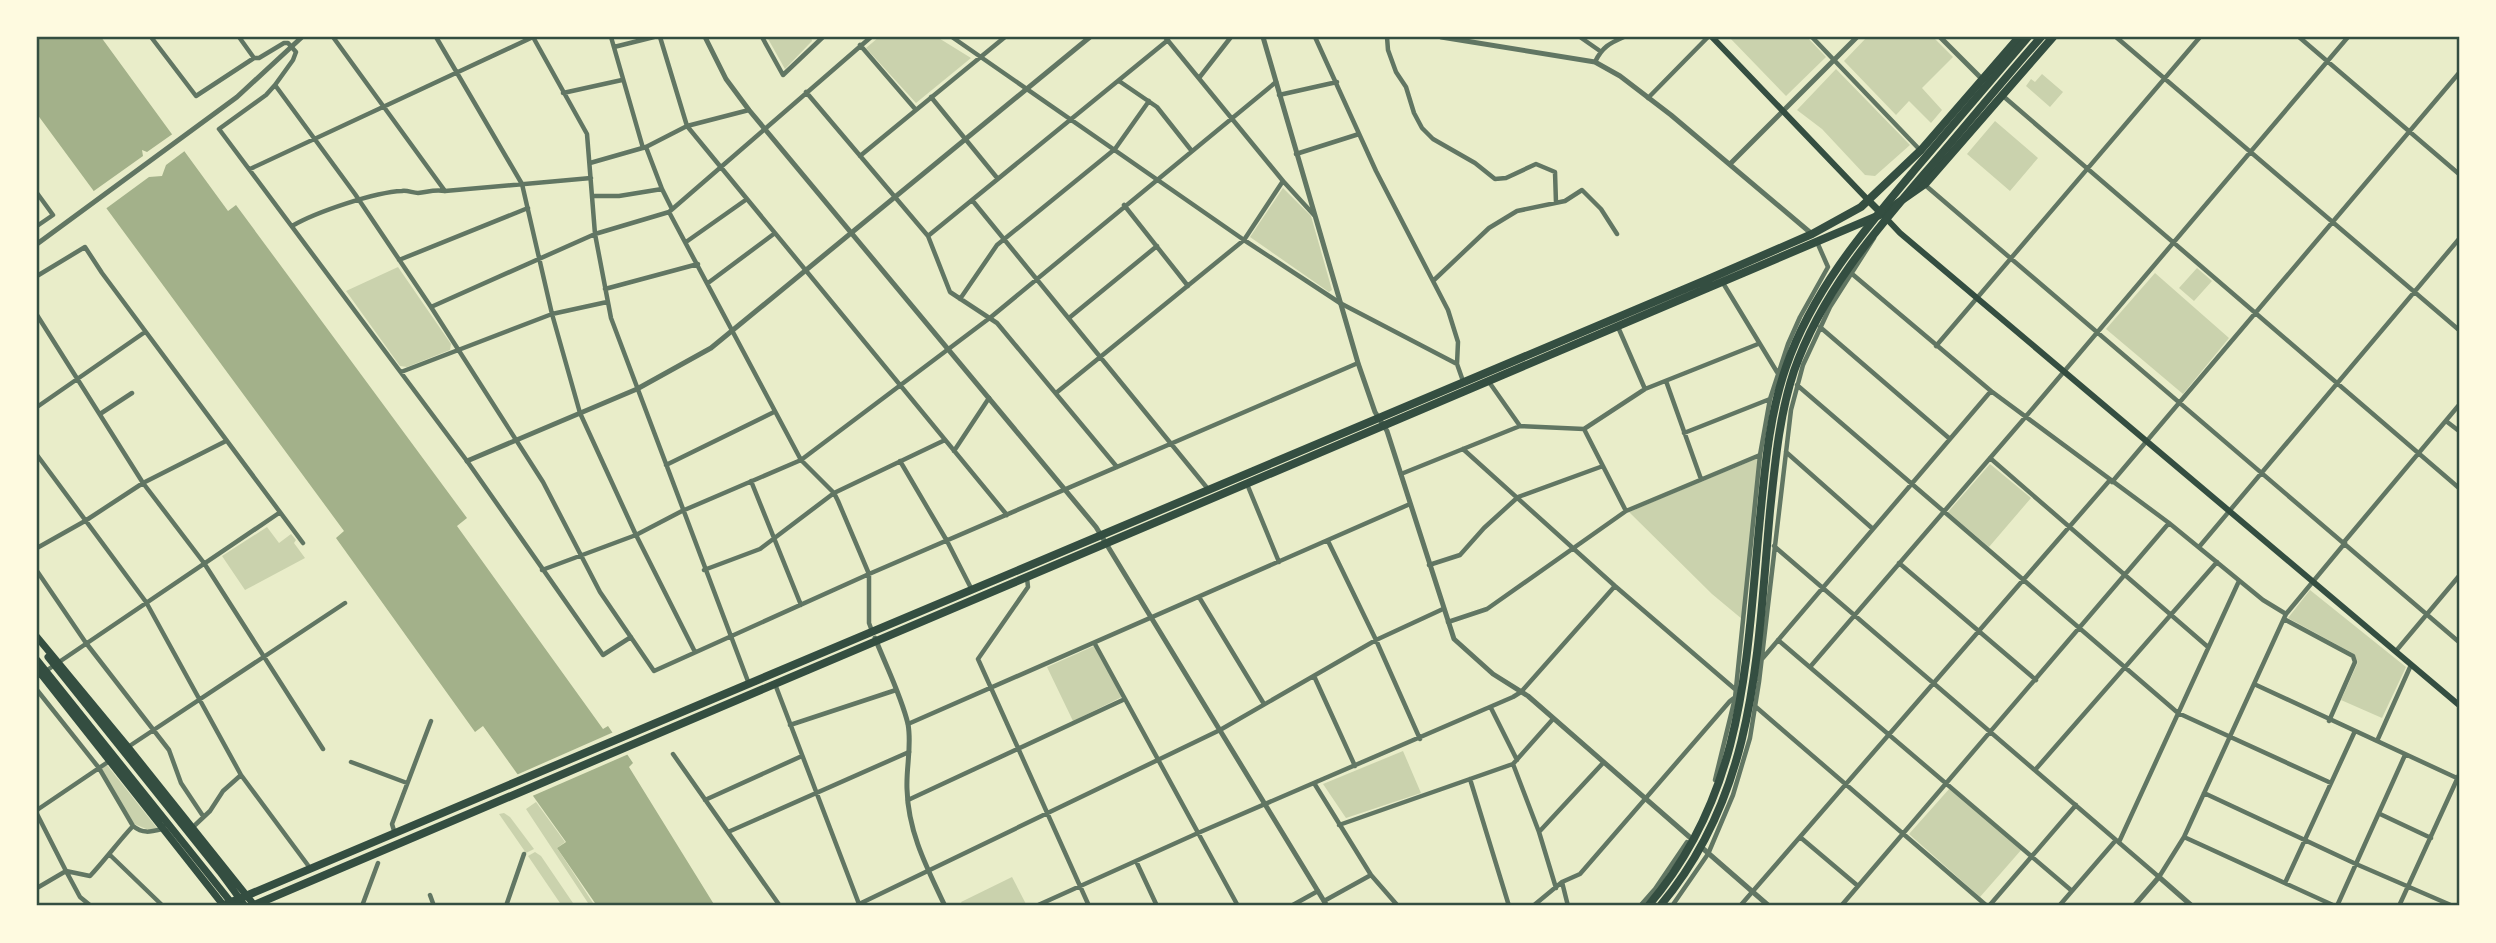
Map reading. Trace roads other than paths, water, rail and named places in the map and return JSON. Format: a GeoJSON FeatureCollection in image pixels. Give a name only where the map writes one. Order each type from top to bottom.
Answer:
{"type":"FeatureCollection","features":[{"type":"Feature","properties":{"kind":"highway"},"geometry":{"type":"LineString","coordinates":[[251,906],[635,733],[749,685],[1107,544],[1247,484],[1382,422],[1463,381],[1812,234],[1869,201],[1921,150],[2019,37]]}},
{"type":"Feature","properties":{"kind":"highway"},"geometry":{"type":"LineString","coordinates":[[1648,906],[1676,871],[1701,829],[1727,761],[1740,708],[1747,654],[1766,454],[1777,398],[1795,344],[1819,293],[1849,251],[2028,37]]}},
{"type":"Feature","properties":{"kind":"highway"},"geometry":{"type":"LineString","coordinates":[[1660,906],[1684,876],[1709,834],[1730,787],[1737,762],[1754,675],[1780,428],[1803,347],[1828,298],[1857,256],[2041,37]]}},
{"type":"Feature","properties":{"kind":"highway"},"geometry":{"type":"LineString","coordinates":[[223,906],[395,834],[641,741],[775,684],[972,590],[1208,489],[1489,382],[1882,214],[1925,184],[2053,37]]}},
{"type":"Feature","properties":{"kind":"main road"},"geometry":{"type":"LineString","coordinates":[[1710,37],[1900,233],[1978,296],[2459,705]]}},
{"type":"Feature","properties":{"kind":"main road"},"geometry":{"type":"LineString","coordinates":[[37,640],[248,895],[251,906]]}},
{"type":"Feature","properties":{"kind":"main road"},"geometry":{"type":"LineString","coordinates":[[37,660],[40,672],[108,762],[223,906]]}},
{"type":"Feature","properties":{"kind":"main road"},"geometry":{"type":"LineString","coordinates":[[56,663],[74,690],[220,872],[251,906]]}},
{"type":"Feature","properties":{"kind":"main road"},"geometry":{"type":"LineString","coordinates":[[40,672],[66,696],[234,906]]}},
{"type":"Feature","properties":{"kind":"street"},"geometry":{"type":"LineString","coordinates":[[151,37],[196,96],[254,58],[259,58],[284,43],[293,46],[296,52],[293,60],[275,85],[266,95],[219,129],[467,461],[603,655],[631,637]]}},
{"type":"Feature","properties":{"kind":"street"},"geometry":{"type":"LineString","coordinates":[[239,37],[254,58]]}},
{"type":"Feature","properties":{"kind":"street"},"geometry":{"type":"LineString","coordinates":[[37,244],[253,84],[302,37]]}},
{"type":"Feature","properties":{"kind":"street"},"geometry":{"type":"LineString","coordinates":[[333,37],[445,191]]}},
{"type":"Feature","properties":{"kind":"street"},"geometry":{"type":"LineString","coordinates":[[436,37],[522,184],[552,314],[580,413],[636,535],[695,652]]}},
{"type":"Feature","properties":{"kind":"street"},"geometry":{"type":"LineString","coordinates":[[250,169],[533,37],[587,134],[596,234],[607,302],[617,338],[749,685]]}},
{"type":"Feature","properties":{"kind":"street"},"geometry":{"type":"LineString","coordinates":[[611,37],[644,147],[686,242],[800,460],[834,493],[869,574],[869,623],[908,724],[908,800],[911,824],[945,906]]}},
{"type":"Feature","properties":{"kind":"street"},"geometry":{"type":"LineString","coordinates":[[614,47],[654,37]]}},
{"type":"Feature","properties":{"kind":"street"},"geometry":{"type":"LineString","coordinates":[[660,37],[687,127],[1007,515]]}},
{"type":"Feature","properties":{"kind":"street"},"geometry":{"type":"LineString","coordinates":[[705,37],[726,79],[749,110],[1102,535],[1326,904],[1371,875]]}},
{"type":"Feature","properties":{"kind":"street"},"geometry":{"type":"LineString","coordinates":[[762,37],[783,75],[817,39],[823,37]]}},
{"type":"Feature","properties":{"kind":"street"},"geometry":{"type":"LineString","coordinates":[[431,307],[539,257],[596,234],[671,210],[871,37]]}},
{"type":"Feature","properties":{"kind":"street"},"geometry":{"type":"LineString","coordinates":[[952,37],[1244,240],[1340,303],[1457,364]]}},
{"type":"Feature","properties":{"kind":"street"},"geometry":{"type":"LineString","coordinates":[[860,156],[1005,37]]}},
{"type":"Feature","properties":{"kind":"street"},"geometry":{"type":"LineString","coordinates":[[467,461],[637,388],[686,364],[711,348],[1090,37]]}},
{"type":"Feature","properties":{"kind":"street"},"geometry":{"type":"LineString","coordinates":[[1199,78],[1231,37]]}},
{"type":"Feature","properties":{"kind":"street"},"geometry":{"type":"LineString","coordinates":[[1263,37],[1358,363],[1401,474],[1447,622],[1457,644],[1493,674],[1521,692],[1769,906]]}},
{"type":"Feature","properties":{"kind":"street"},"geometry":{"type":"LineString","coordinates":[[1315,37],[1359,134],[1448,310],[1458,342],[1457,364],[1463,381]]}},
{"type":"Feature","properties":{"kind":"street"},"geometry":{"type":"LineString","coordinates":[[1387,37],[1388,50],[1396,72],[1406,86],[1414,113],[1422,128],[1433,139],[1475,163],[1495,179],[1506,178],[1536,164],[1555,172],[1556,203]]}},
{"type":"Feature","properties":{"kind":"street"},"geometry":{"type":"LineString","coordinates":[[1441,37],[1595,62],[1620,76],[1812,234],[1828,267],[1800,317],[1777,373],[1770,399],[1760,455],[1735,698],[1725,748],[1713,786],[1690,838],[1640,906]]}},
{"type":"Feature","properties":{"kind":"street"},"geometry":{"type":"LineString","coordinates":[[1580,37],[1600,51]]}},
{"type":"Feature","properties":{"kind":"street"},"geometry":{"type":"LineString","coordinates":[[1595,62],[1600,51],[1608,44],[1624,37]]}},
{"type":"Feature","properties":{"kind":"street"},"geometry":{"type":"LineString","coordinates":[[1648,98],[1710,37]]}},
{"type":"Feature","properties":{"kind":"street"},"geometry":{"type":"LineString","coordinates":[[1812,37],[1921,150]]}},
{"type":"Feature","properties":{"kind":"street"},"geometry":{"type":"LineString","coordinates":[[1730,164],[1857,37]]}},
{"type":"Feature","properties":{"kind":"street"},"geometry":{"type":"LineString","coordinates":[[1940,37],[1983,80]]}},
{"type":"Feature","properties":{"kind":"street"},"geometry":{"type":"LineString","coordinates":[[2116,37],[2459,330]]}},
{"type":"Feature","properties":{"kind":"street"},"geometry":{"type":"LineString","coordinates":[[1937,346],[2200,37]]}},
{"type":"Feature","properties":{"kind":"street"},"geometry":{"type":"LineString","coordinates":[[2299,37],[2459,174]]}},
{"type":"Feature","properties":{"kind":"street"},"geometry":{"type":"LineString","coordinates":[[1810,667],[2348,37]]}},
{"type":"Feature","properties":{"kind":"street"},"geometry":{"type":"LineString","coordinates":[[928,236],[1167,39],[1314,215]]}},
{"type":"Feature","properties":{"kind":"street"},"geometry":{"type":"LineString","coordinates":[[860,45],[916,110]]}},
{"type":"Feature","properties":{"kind":"street"},"geometry":{"type":"LineString","coordinates":[[1740,906],[2256,314],[2459,73]]}},
{"type":"Feature","properties":{"kind":"street"},"geometry":{"type":"LineString","coordinates":[[563,93],[622,79]]}},
{"type":"Feature","properties":{"kind":"street"},"geometry":{"type":"LineString","coordinates":[[1119,81],[1157,107],[1191,150]]}},
{"type":"Feature","properties":{"kind":"street"},"geometry":{"type":"LineString","coordinates":[[542,570],[636,535],[682,511],[800,460],[991,317],[1276,82]]}},
{"type":"Feature","properties":{"kind":"street"},"geometry":{"type":"LineString","coordinates":[[1279,95],[1337,82]]}},
{"type":"Feature","properties":{"kind":"street"},"geometry":{"type":"LineString","coordinates":[[275,85],[359,200],[431,307],[542,482],[600,592],[654,671],[869,574],[1358,363]]}},
{"type":"Feature","properties":{"kind":"street"},"geometry":{"type":"LineString","coordinates":[[806,92],[928,236],[950,292],[991,317],[1118,467]]}},
{"type":"Feature","properties":{"kind":"street"},"geometry":{"type":"LineString","coordinates":[[2003,96],[2459,488]]}},
{"type":"Feature","properties":{"kind":"street"},"geometry":{"type":"LineString","coordinates":[[931,97],[998,179]]}},
{"type":"Feature","properties":{"kind":"street"},"geometry":{"type":"LineString","coordinates":[[960,299],[997,245],[1115,149],[1149,101]]}},
{"type":"Feature","properties":{"kind":"street"},"geometry":{"type":"LineString","coordinates":[[590,163],[644,147],[687,127],[749,110]]}},
{"type":"Feature","properties":{"kind":"street"},"geometry":{"type":"LineString","coordinates":[[1296,154],[1359,134]]}},
{"type":"Feature","properties":{"kind":"street"},"geometry":{"type":"LineString","coordinates":[[292,226],[359,200],[403,190],[416,193],[435,189],[445,191],[591,178]]}},
{"type":"Feature","properties":{"kind":"street"},"geometry":{"type":"LineString","coordinates":[[1056,393],[1244,240],[1283,181]]}},
{"type":"Feature","properties":{"kind":"street"},"geometry":{"type":"LineString","coordinates":[[1925,184],[2459,642]]}},
{"type":"Feature","properties":{"kind":"street"},"geometry":{"type":"LineString","coordinates":[[592,196],[662,189]]}},
{"type":"Feature","properties":{"kind":"street"},"geometry":{"type":"LineString","coordinates":[[1433,281],[1489,229],[1514,212],[1556,203],[1582,190],[1601,209],[1617,234]]}},
{"type":"Feature","properties":{"kind":"street"},"geometry":{"type":"LineString","coordinates":[[37,193],[53,215],[37,226]]}},
{"type":"Feature","properties":{"kind":"street"},"geometry":{"type":"LineString","coordinates":[[686,242],[747,199]]}},
{"type":"Feature","properties":{"kind":"street"},"geometry":{"type":"LineString","coordinates":[[972,200],[1208,489]]}},
{"type":"Feature","properties":{"kind":"street"},"geometry":{"type":"LineString","coordinates":[[1124,205],[1188,286]]}},
{"type":"Feature","properties":{"kind":"street"},"geometry":{"type":"LineString","coordinates":[[399,260],[528,208]]}},
{"type":"Feature","properties":{"kind":"street"},"geometry":{"type":"LineString","coordinates":[[1672,906],[1708,854],[1743,766],[1756,707],[1790,410],[1803,365],[1820,327],[1872,244],[1882,214]]}},
{"type":"Feature","properties":{"kind":"street"},"geometry":{"type":"LineString","coordinates":[[708,283],[775,233]]}},
{"type":"Feature","properties":{"kind":"street"},"geometry":{"type":"LineString","coordinates":[[2199,547],[2459,239]]}},
{"type":"Feature","properties":{"kind":"street"},"geometry":{"type":"LineString","coordinates":[[1069,318],[1157,246]]}},
{"type":"Feature","properties":{"kind":"street"},"geometry":{"type":"LineString","coordinates":[[37,276],[85,247],[303,543]]}},
{"type":"Feature","properties":{"kind":"street"},"geometry":{"type":"LineString","coordinates":[[605,289],[698,264]]}},
{"type":"Feature","properties":{"kind":"street"},"geometry":{"type":"LineString","coordinates":[[1852,273],[1991,391],[2169,523],[2285,617],[2353,656],[2355,662],[2329,721]]}},
{"type":"Feature","properties":{"kind":"street"},"geometry":{"type":"LineString","coordinates":[[1723,283],[1777,373]]}},
{"type":"Feature","properties":{"kind":"street"},"geometry":{"type":"LineString","coordinates":[[401,372],[552,314],[607,302]]}},
{"type":"Feature","properties":{"kind":"street"},"geometry":{"type":"LineString","coordinates":[[37,315],[143,483],[204,564],[323,749]]}},
{"type":"Feature","properties":{"kind":"street"},"geometry":{"type":"LineString","coordinates":[[1618,327],[1646,389]]}},
{"type":"Feature","properties":{"kind":"street"},"geometry":{"type":"LineString","coordinates":[[1820,327],[1950,439]]}},
{"type":"Feature","properties":{"kind":"street"},"geometry":{"type":"LineString","coordinates":[[37,407],[145,332]]}},
{"type":"Feature","properties":{"kind":"street"},"geometry":{"type":"LineString","coordinates":[[1401,474],[1520,426],[1584,429],[1646,389],[1758,344]]}},
{"type":"Feature","properties":{"kind":"street"},"geometry":{"type":"LineString","coordinates":[[1666,381],[1701,479]]}},
{"type":"Feature","properties":{"kind":"street"},"geometry":{"type":"LineString","coordinates":[[1489,382],[1520,426]]}},
{"type":"Feature","properties":{"kind":"street"},"geometry":{"type":"LineString","coordinates":[[1797,385],[2178,713],[2331,783]]}},
{"type":"Feature","properties":{"kind":"street"},"geometry":{"type":"LineString","coordinates":[[1762,660],[1991,391]]}},
{"type":"Feature","properties":{"kind":"street"},"geometry":{"type":"LineString","coordinates":[[100,414],[132,394]]}},
{"type":"Feature","properties":{"kind":"street"},"geometry":{"type":"LineString","coordinates":[[954,451],[989,398]]}},
{"type":"Feature","properties":{"kind":"street"},"geometry":{"type":"LineString","coordinates":[[1684,433],[1770,399]]}},
{"type":"Feature","properties":{"kind":"street"},"geometry":{"type":"LineString","coordinates":[[2134,906],[2159,877],[2184,837],[2285,617],[2312,580],[2459,405]]}},
{"type":"Feature","properties":{"kind":"street"},"geometry":{"type":"LineString","coordinates":[[666,465],[774,412]]}},
{"type":"Feature","properties":{"kind":"street"},"geometry":{"type":"LineString","coordinates":[[2446,421],[2459,431]]}},
{"type":"Feature","properties":{"kind":"street"},"geometry":{"type":"LineString","coordinates":[[1584,429],[1626,511]]}},
{"type":"Feature","properties":{"kind":"street"},"geometry":{"type":"LineString","coordinates":[[704,570],[760,549],[834,493],[945,440]]}},
{"type":"Feature","properties":{"kind":"street"},"geometry":{"type":"LineString","coordinates":[[37,548],[143,483],[226,441]]}},
{"type":"Feature","properties":{"kind":"street"},"geometry":{"type":"LineString","coordinates":[[1463,449],[1615,586],[1736,690]]}},
{"type":"Feature","properties":{"kind":"street"},"geometry":{"type":"LineString","coordinates":[[1785,451],[1873,528]]}},
{"type":"Feature","properties":{"kind":"street"},"geometry":{"type":"LineString","coordinates":[[37,455],[146,602],[240,775],[311,869]]}},
{"type":"Feature","properties":{"kind":"street"},"geometry":{"type":"LineString","coordinates":[[1447,622],[1487,609],[1626,511],[1760,455]]}},
{"type":"Feature","properties":{"kind":"street"},"geometry":{"type":"LineString","coordinates":[[1990,458],[2208,647]]}},
{"type":"Feature","properties":{"kind":"street"},"geometry":{"type":"LineString","coordinates":[[900,461],[972,590]]}},
{"type":"Feature","properties":{"kind":"street"},"geometry":{"type":"LineString","coordinates":[[1429,565],[1460,555],[1484,528],[1518,497],[1603,466]]}},
{"type":"Feature","properties":{"kind":"street"},"geometry":{"type":"LineString","coordinates":[[751,481],[801,605]]}},
{"type":"Feature","properties":{"kind":"street"},"geometry":{"type":"LineString","coordinates":[[1247,484],[1279,562]]}},
{"type":"Feature","properties":{"kind":"street"},"geometry":{"type":"LineString","coordinates":[[908,724],[1410,505]]}},
{"type":"Feature","properties":{"kind":"street"},"geometry":{"type":"LineString","coordinates":[[40,672],[279,513]]}},
{"type":"Feature","properties":{"kind":"street"},"geometry":{"type":"LineString","coordinates":[[1841,906],[2169,523]]}},
{"type":"Feature","properties":{"kind":"street"},"geometry":{"type":"LineString","coordinates":[[1328,541],[1420,739]]}},
{"type":"Feature","properties":{"kind":"street"},"geometry":{"type":"LineString","coordinates":[[1774,546],[2192,906]]}},
{"type":"Feature","properties":{"kind":"street"},"geometry":{"type":"LineString","coordinates":[[2035,770],[2217,562]]}},
{"type":"Feature","properties":{"kind":"street"},"geometry":{"type":"LineString","coordinates":[[1899,563],[2036,680]]}},
{"type":"Feature","properties":{"kind":"street"},"geometry":{"type":"LineString","coordinates":[[37,571],[86,643],[169,750],[181,783],[203,816]]}},
{"type":"Feature","properties":{"kind":"street"},"geometry":{"type":"LineString","coordinates":[[2396,651],[2459,576]]}},
{"type":"Feature","properties":{"kind":"street"},"geometry":{"type":"LineString","coordinates":[[1027,577],[1028,587],[978,659],[1089,906]]}},
{"type":"Feature","properties":{"kind":"street"},"geometry":{"type":"LineString","coordinates":[[2059,906],[2117,841],[2239,581]]}},
{"type":"Feature","properties":{"kind":"street"},"geometry":{"type":"LineString","coordinates":[[1036,906],[1264,804],[1491,708],[1521,692],[1615,586]]}},
{"type":"Feature","properties":{"kind":"street"},"geometry":{"type":"LineString","coordinates":[[1199,597],[1265,704]]}},
{"type":"Feature","properties":{"kind":"street"},"geometry":{"type":"LineString","coordinates":[[128,747],[345,603]]}},
{"type":"Feature","properties":{"kind":"street"},"geometry":{"type":"LineString","coordinates":[[775,684],[857,905],[1220,730],[1376,640],[1443,609]]}},
{"type":"Feature","properties":{"kind":"street"},"geometry":{"type":"LineString","coordinates":[[1778,640],[2072,891]]}},
{"type":"Feature","properties":{"kind":"street"},"geometry":{"type":"LineString","coordinates":[[1095,644],[1238,906]]}},
{"type":"Feature","properties":{"kind":"street"},"geometry":{"type":"LineString","coordinates":[[2377,741],[2412,665]]}},
{"type":"Feature","properties":{"kind":"street"},"geometry":{"type":"LineString","coordinates":[[1314,676],[1355,766]]}},
{"type":"Feature","properties":{"kind":"street"},"geometry":{"type":"LineString","coordinates":[[2254,684],[2329,721],[2459,777],[2399,906]]}},
{"type":"Feature","properties":{"kind":"street"},"geometry":{"type":"LineString","coordinates":[[37,690],[99,768],[133,826],[147,832],[162,829]]}},
{"type":"Feature","properties":{"kind":"street"},"geometry":{"type":"LineString","coordinates":[[790,725],[896,690]]}},
{"type":"Feature","properties":{"kind":"street"},"geometry":{"type":"LineString","coordinates":[[1533,906],[1562,883],[1580,874],[1735,698]]}},
{"type":"Feature","properties":{"kind":"street"},"geometry":{"type":"LineString","coordinates":[[908,800],[1125,699]]}},
{"type":"Feature","properties":{"kind":"street"},"geometry":{"type":"LineString","coordinates":[[1756,707],[1988,906],[2076,805]]}},
{"type":"Feature","properties":{"kind":"street"},"geometry":{"type":"LineString","coordinates":[[1491,708],[1515,762],[1556,888]]}},
{"type":"Feature","properties":{"kind":"street"},"geometry":{"type":"LineString","coordinates":[[1339,825],[1515,762],[1553,719]]}},
{"type":"Feature","properties":{"kind":"street"},"geometry":{"type":"LineString","coordinates":[[395,834],[392,824],[431,721]]}},
{"type":"Feature","properties":{"kind":"street"},"geometry":{"type":"LineString","coordinates":[[2285,883],[2355,731]]}},
{"type":"Feature","properties":{"kind":"street"},"geometry":{"type":"LineString","coordinates":[[728,832],[909,752]]}},
{"type":"Feature","properties":{"kind":"street"},"geometry":{"type":"LineString","coordinates":[[673,754],[780,906]]}},
{"type":"Feature","properties":{"kind":"street"},"geometry":{"type":"LineString","coordinates":[[2184,837],[2336,906],[2405,755]]}},
{"type":"Feature","properties":{"kind":"street"},"geometry":{"type":"LineString","coordinates":[[705,800],[802,757]]}},
{"type":"Feature","properties":{"kind":"street"},"geometry":{"type":"LineString","coordinates":[[91,906],[79,897],[37,812],[108,762]]}},
{"type":"Feature","properties":{"kind":"street"},"geometry":{"type":"LineString","coordinates":[[351,762],[407,783]]}},
{"type":"Feature","properties":{"kind":"street"},"geometry":{"type":"LineString","coordinates":[[1539,832],[1603,763]]}},
{"type":"Feature","properties":{"kind":"street"},"geometry":{"type":"LineString","coordinates":[[193,827],[240,775]]}},
{"type":"Feature","properties":{"kind":"street"},"geometry":{"type":"LineString","coordinates":[[1470,779],[1509,906]]}},
{"type":"Feature","properties":{"kind":"street"},"geometry":{"type":"LineString","coordinates":[[1314,783],[1371,875],[1398,906]]}},
{"type":"Feature","properties":{"kind":"street"},"geometry":{"type":"LineString","coordinates":[[2204,793],[2453,906]]}},
{"type":"Feature","properties":{"kind":"street"},"geometry":{"type":"LineString","coordinates":[[2379,814],[2431,838]]}},
{"type":"Feature","properties":{"kind":"street"},"geometry":{"type":"LineString","coordinates":[[37,888],[66,871],[90,876],[133,826]]}},
{"type":"Feature","properties":{"kind":"street"},"geometry":{"type":"LineString","coordinates":[[1800,837],[1858,886]]}},
{"type":"Feature","properties":{"kind":"street"},"geometry":{"type":"LineString","coordinates":[[506,906],[524,854]]}},
{"type":"Feature","properties":{"kind":"street"},"geometry":{"type":"LineString","coordinates":[[110,855],[163,906]]}},
{"type":"Feature","properties":{"kind":"street"},"geometry":{"type":"LineString","coordinates":[[1136,861],[1157,906]]}},
{"type":"Feature","properties":{"kind":"street"},"geometry":{"type":"LineString","coordinates":[[362,906],[378,863]]}},
{"type":"Feature","properties":{"kind":"street"},"geometry":{"type":"LineString","coordinates":[[1562,883],[1568,906]]}},
{"type":"Feature","properties":{"kind":"street"},"geometry":{"type":"LineString","coordinates":[[1292,906],[1318,891]]}},
{"type":"Feature","properties":{"kind":"street"},"geometry":{"type":"LineString","coordinates":[[430,895],[435,906]]}}]}
